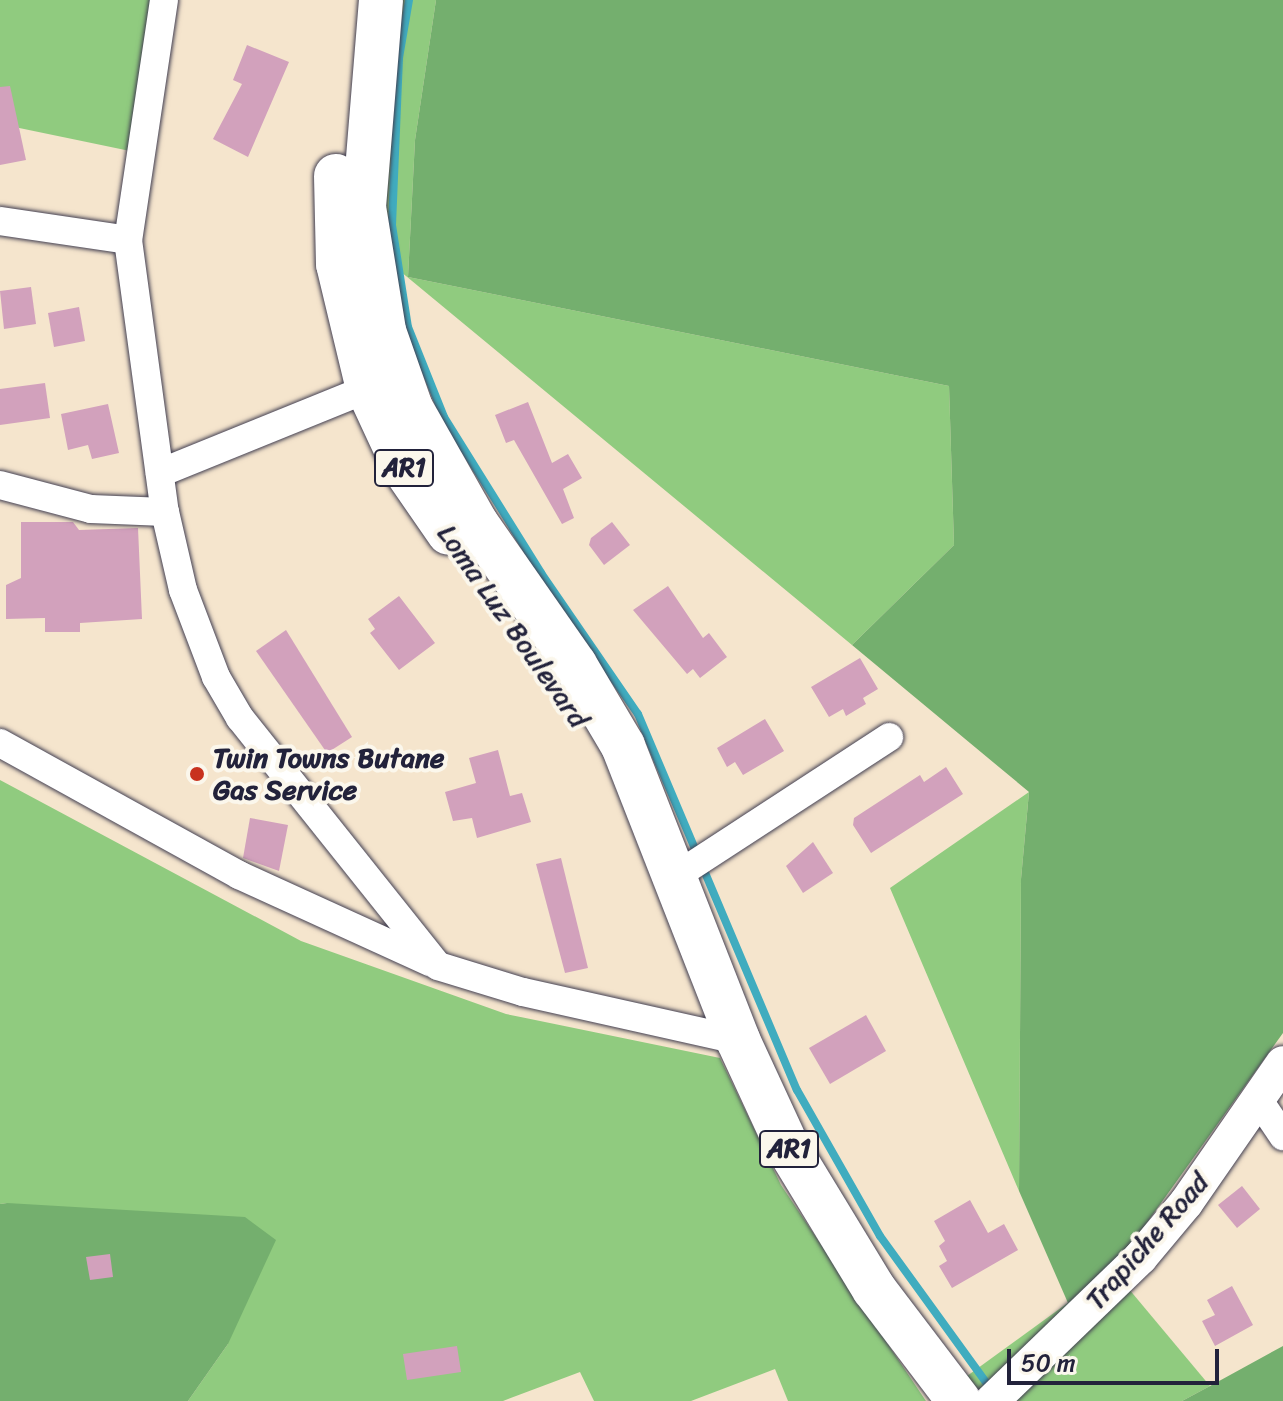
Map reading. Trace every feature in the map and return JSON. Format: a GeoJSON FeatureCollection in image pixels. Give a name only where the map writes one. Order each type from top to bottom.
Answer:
{"type":"FeatureCollection","features":[{"type":"Feature","properties":{"kind":"highway","name":"Loma Luz Boulevard"},"geometry":{"type":"LineString","coordinates":[[361,0],[338,125],[335,218],[343,294],[384,382],[406,471],[583,724],[671,874]]}},
{"type":"Feature","properties":{"kind":"highway","name":"AR1"},"geometry":{"type":"LineString","coordinates":[[381,0],[364,207],[376,289],[384,382]]}},
{"type":"Feature","properties":{"kind":"highway","name":"AR1"},"geometry":{"type":"LineString","coordinates":[[671,874],[738,1040],[825,1213],[914,1347],[959,1401]]}},
{"type":"Feature","properties":{"kind":"street"},"geometry":{"type":"LineString","coordinates":[[164,0],[128,240],[165,512],[203,647],[240,718],[438,966]]}},
{"type":"Feature","properties":{"kind":"street"},"geometry":{"type":"LineString","coordinates":[[0,221],[128,240]]}},
{"type":"Feature","properties":{"kind":"street"},"geometry":{"type":"LineString","coordinates":[[160,473],[384,382]]}},
{"type":"Feature","properties":{"kind":"street"},"geometry":{"type":"LineString","coordinates":[[0,485],[91,509],[165,512]]}},
{"type":"Feature","properties":{"kind":"street"},"geometry":{"type":"LineString","coordinates":[[671,874],[889,737]]}},
{"type":"Feature","properties":{"kind":"street"},"geometry":{"type":"LineString","coordinates":[[0,743],[239,875],[438,966],[523,992],[738,1040]]}},
{"type":"Feature","properties":{"kind":"street","name":"Trapiche Road"},"geometry":{"type":"LineString","coordinates":[[992,1401],[1140,1258],[1186,1203],[1283,1063]]}},
{"type":"Feature","properties":{"kind":"street"},"geometry":{"type":"LineString","coordinates":[[1258,1099],[1283,1136]]}},
{"type":"Feature","properties":{"kind":"green space"},"geometry":{"type":"Polygon","coordinates":[[[0,0],[151,0],[130,151],[0,124],[0,0]]]}},
{"type":"Feature","properties":{"kind":"green space"},"geometry":{"type":"Polygon","coordinates":[[[396,0],[436,0],[415,140],[408,277],[949,386],[954,545],[852,645],[383,257],[396,0]]]}},
{"type":"Feature","properties":{"kind":"green space"},"geometry":{"type":"Polygon","coordinates":[[[436,0],[1283,0],[1283,1033],[1113,1270],[1068,1303],[1019,1191],[1021,879],[1029,792],[852,645],[954,545],[949,386],[408,277],[415,140],[436,0]]]}},
{"type":"Feature","properties":{"kind":"green space"},"geometry":{"type":"Polygon","coordinates":[[[0,780],[301,941],[506,1014],[720,1058],[781,1185],[926,1401],[788,1401],[775,1369],[691,1401],[594,1401],[580,1372],[503,1401],[188,1401],[228,1344],[7,1203],[0,1204],[0,780]]]}},
{"type":"Feature","properties":{"kind":"green space"},"geometry":{"type":"Polygon","coordinates":[[[1029,792],[1021,879],[1019,1191],[890,888],[1029,792]]]}},
{"type":"Feature","properties":{"kind":"green space"},"geometry":{"type":"Polygon","coordinates":[[[0,1204],[245,1217],[276,1240],[228,1344],[188,1401],[0,1401],[0,1204]]]}},
{"type":"Feature","properties":{"kind":"green space"},"geometry":{"type":"Polygon","coordinates":[[[1113,1270],[1210,1386],[1182,1401],[988,1401],[967,1376],[1113,1270]]]}},
{"type":"Feature","properties":{"kind":"green space"},"geometry":{"type":"Polygon","coordinates":[[[1283,1346],[1283,1401],[1182,1401],[1210,1386],[1283,1346]]]}},
{"type":"Feature","properties":{"kind":"building"},"geometry":{"type":"Polygon","coordinates":[[[247,45],[289,62],[248,157],[213,139],[242,84],[233,80],[247,45]]]}},
{"type":"Feature","properties":{"kind":"building"},"geometry":{"type":"Polygon","coordinates":[[[10,86],[26,160],[0,165],[0,87],[10,86]]]}},
{"type":"Feature","properties":{"kind":"building"},"geometry":{"type":"Polygon","coordinates":[[[31,287],[36,324],[4,329],[0,291],[31,287]]]}},
{"type":"Feature","properties":{"kind":"building"},"geometry":{"type":"Polygon","coordinates":[[[79,307],[85,341],[54,347],[48,313],[79,307]]]}},
{"type":"Feature","properties":{"kind":"building"},"geometry":{"type":"Polygon","coordinates":[[[45,383],[50,418],[0,425],[0,389],[45,383]]]}},
{"type":"Feature","properties":{"kind":"building"},"geometry":{"type":"Polygon","coordinates":[[[528,402],[552,463],[568,454],[582,478],[563,489],[574,518],[562,524],[514,440],[506,443],[495,415],[528,402]]]}},
{"type":"Feature","properties":{"kind":"building"},"geometry":{"type":"Polygon","coordinates":[[[108,404],[119,453],[92,459],[88,445],[68,450],[61,414],[108,404]]]}},
{"type":"Feature","properties":{"kind":"building"},"geometry":{"type":"Polygon","coordinates":[[[21,522],[73,522],[79,530],[138,528],[142,619],[80,623],[80,632],[45,632],[45,618],[6,619],[6,585],[21,578],[21,522]]]}},
{"type":"Feature","properties":{"kind":"building"},"geometry":{"type":"Polygon","coordinates":[[[612,522],[630,545],[604,565],[589,545],[591,538],[612,522]]]}},
{"type":"Feature","properties":{"kind":"building"},"geometry":{"type":"Polygon","coordinates":[[[668,586],[703,638],[709,633],[727,657],[700,678],[693,669],[687,674],[633,610],[668,586]]]}},
{"type":"Feature","properties":{"kind":"building"},"geometry":{"type":"Polygon","coordinates":[[[399,596],[435,643],[399,670],[370,633],[375,629],[368,619],[399,596]]]}},
{"type":"Feature","properties":{"kind":"building"},"geometry":{"type":"Polygon","coordinates":[[[286,630],[352,737],[327,753],[256,651],[286,630]]]}},
{"type":"Feature","properties":{"kind":"building"},"geometry":{"type":"Polygon","coordinates":[[[860,658],[878,689],[863,698],[866,704],[846,716],[843,709],[829,717],[811,687],[860,658]]]}},
{"type":"Feature","properties":{"kind":"building"},"geometry":{"type":"Polygon","coordinates":[[[765,719],[784,751],[743,775],[735,762],[727,767],[717,748],[765,719]]]}},
{"type":"Feature","properties":{"kind":"building"},"geometry":{"type":"Polygon","coordinates":[[[498,750],[510,796],[522,793],[531,822],[477,838],[472,818],[453,821],[445,792],[476,783],[469,758],[498,750]]]}},
{"type":"Feature","properties":{"kind":"building"},"geometry":{"type":"Polygon","coordinates":[[[946,767],[963,794],[871,853],[853,825],[854,818],[920,775],[924,782],[946,767]]]}},
{"type":"Feature","properties":{"kind":"building"},"geometry":{"type":"Polygon","coordinates":[[[250,818],[288,825],[279,871],[243,858],[250,818]]]}},
{"type":"Feature","properties":{"kind":"building"},"geometry":{"type":"Polygon","coordinates":[[[813,842],[833,873],[803,893],[786,866],[813,842]]]}},
{"type":"Feature","properties":{"kind":"building"},"geometry":{"type":"Polygon","coordinates":[[[561,858],[588,968],[565,973],[536,864],[561,858]]]}},
{"type":"Feature","properties":{"kind":"building"},"geometry":{"type":"Polygon","coordinates":[[[866,1015],[886,1051],[830,1084],[809,1048],[866,1015]]]}},
{"type":"Feature","properties":{"kind":"building"},"geometry":{"type":"Polygon","coordinates":[[[1242,1186],[1260,1209],[1237,1228],[1218,1205],[1242,1186]]]}},
{"type":"Feature","properties":{"kind":"building"},"geometry":{"type":"Polygon","coordinates":[[[970,1200],[988,1233],[1004,1224],[1018,1250],[952,1288],[939,1266],[947,1261],[939,1246],[945,1241],[934,1221],[970,1200]]]}},
{"type":"Feature","properties":{"kind":"building"},"geometry":{"type":"Polygon","coordinates":[[[110,1254],[113,1277],[90,1280],[86,1257],[110,1254]]]}},
{"type":"Feature","properties":{"kind":"building"},"geometry":{"type":"Polygon","coordinates":[[[1232,1286],[1253,1325],[1215,1346],[1202,1321],[1215,1315],[1207,1300],[1232,1286]]]}},
{"type":"Feature","properties":{"kind":"building"},"geometry":{"type":"Polygon","coordinates":[[[457,1346],[461,1372],[407,1380],[403,1354],[457,1346]]]}},
{"type":"Feature","properties":{"kind":"waterway"},"geometry":{"type":"LineString","coordinates":[[409,0],[399,58],[392,225],[408,327],[444,417],[541,573],[638,714],[797,1090],[880,1236],[992,1391]]}},
{"type":"Feature","properties":{"kind":"place","name":"Twin Towns Butane Gas Service"},"geometry":{"type":"Point","coordinates":[197,774]}}]}
